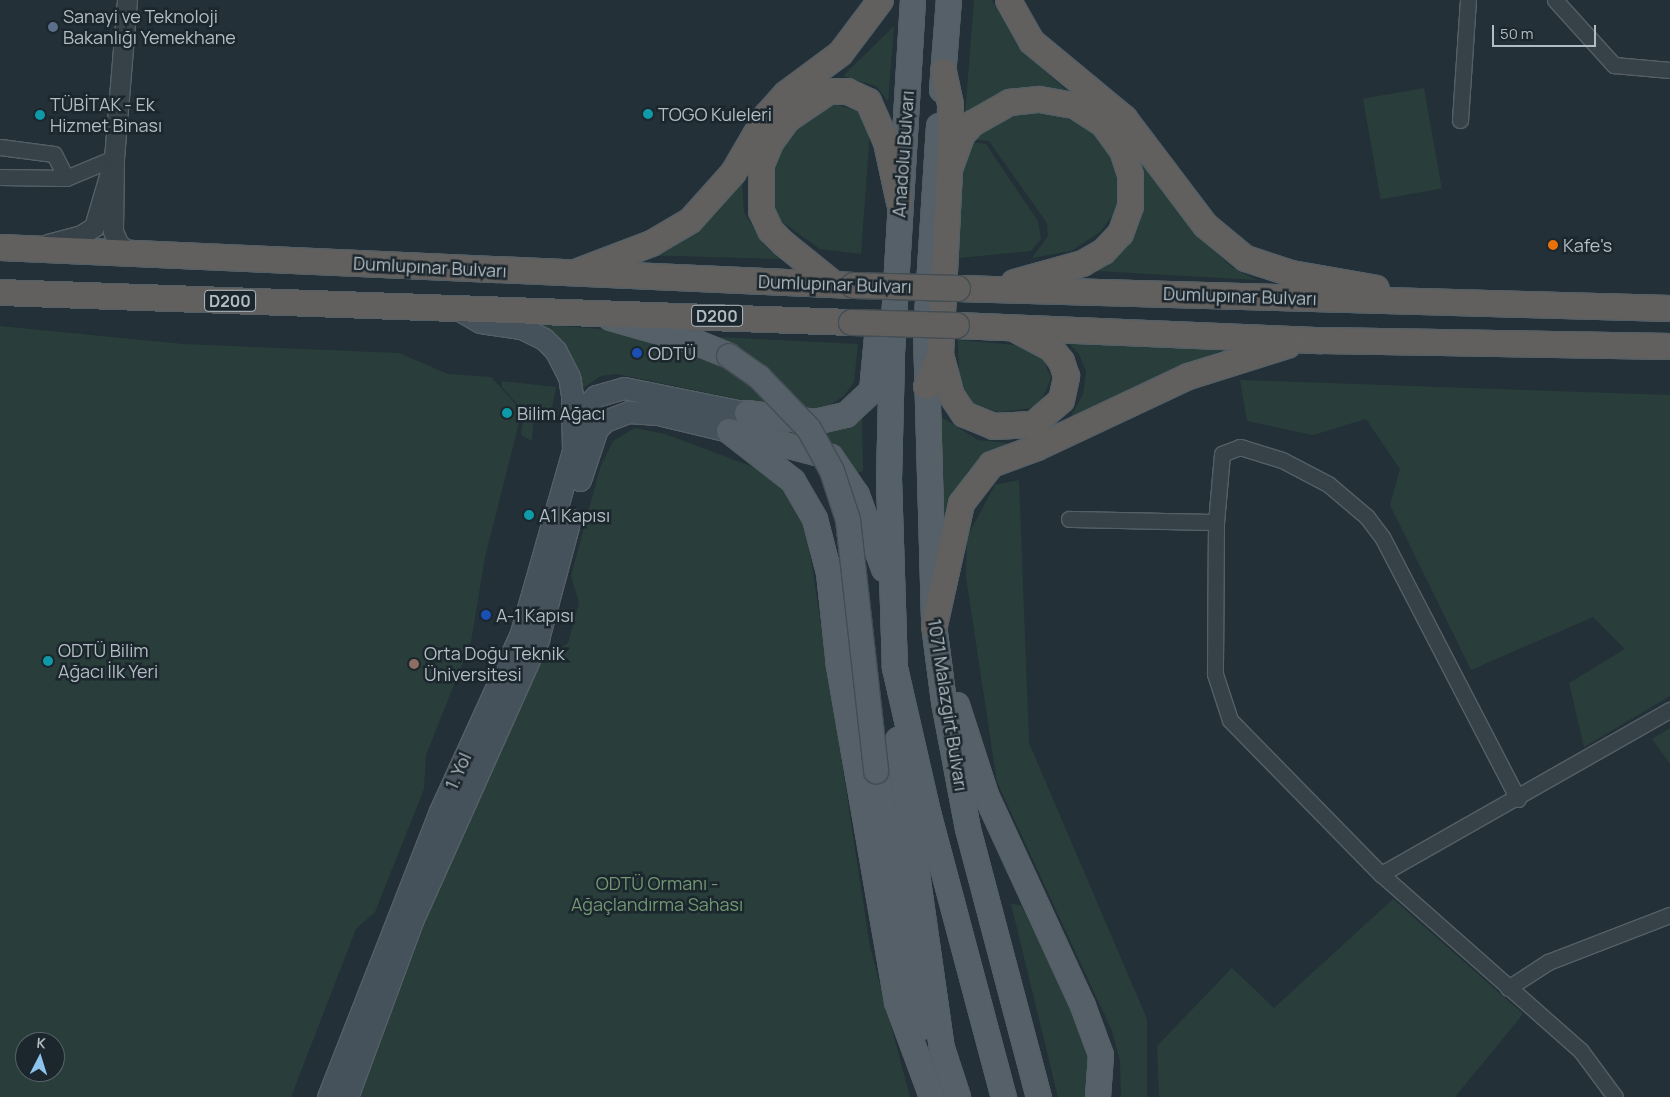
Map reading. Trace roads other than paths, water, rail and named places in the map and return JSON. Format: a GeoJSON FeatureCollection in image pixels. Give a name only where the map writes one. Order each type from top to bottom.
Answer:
{"type":"FeatureCollection","features":[{"type":"Feature","properties":{"kind":"highway"},"geometry":{"type":"LineString","coordinates":[[571,274],[651,243],[690,220],[733,172],[766,115],[786,93],[840,52],[880,0]]}},
{"type":"Feature","properties":{"kind":"highway"},"geometry":{"type":"LineString","coordinates":[[1008,0],[1031,41],[1124,118],[1205,226],[1245,258],[1291,273],[1462,304]]}},
{"type":"Feature","properties":{"kind":"highway"},"geometry":{"type":"LineString","coordinates":[[943,70],[950,104],[949,169],[940,354],[951,395],[964,414],[994,426],[1033,424],[1062,400],[1066,376],[1061,361],[1051,348],[1013,328]]}},
{"type":"Feature","properties":{"kind":"highway"},"geometry":{"type":"LineString","coordinates":[[843,284],[783,243],[770,230],[761,211],[762,164],[771,141],[787,118],[828,91],[847,91],[868,101],[886,142],[899,202]]}},
{"type":"Feature","properties":{"kind":"highway"},"geometry":{"type":"LineString","coordinates":[[949,169],[962,134],[972,123],[1009,102],[1039,99],[1074,105],[1103,124],[1122,150],[1130,175],[1130,206],[1120,234],[1103,251],[1082,263],[988,288]]}},
{"type":"Feature","properties":{"kind":"highway","name":"Dumlupınar Bulvarı"},"geometry":{"type":"LineString","coordinates":[[0,247],[571,274],[843,284],[1462,304],[1670,308]]}},
{"type":"Feature","properties":{"kind":"highway","name":"Dumlupınar Bulvarı"},"geometry":{"type":"LineString","coordinates":[[0,292],[459,310],[582,310],[1308,340],[1670,346]]}},
{"type":"Feature","properties":{"kind":"highway"},"geometry":{"type":"LineString","coordinates":[[934,625],[961,503],[981,472],[991,464],[1037,448],[1188,376],[1308,340]]}},
{"type":"Feature","properties":{"kind":"highway"},"geometry":{"type":"LineString","coordinates":[[926,386],[940,354]]}},
{"type":"Feature","properties":{"kind":"main road","name":"Anadolu Bulvarı"},"geometry":{"type":"LineString","coordinates":[[891,415],[899,202],[914,0]]}},
{"type":"Feature","properties":{"kind":"main road","name":"Anadolu Bulvarı"},"geometry":{"type":"LineString","coordinates":[[928,303],[949,0]]}},
{"type":"Feature","properties":{"kind":"main road"},"geometry":{"type":"LineString","coordinates":[[898,234],[882,251],[872,391],[891,415],[892,592],[898,747],[942,1048],[958,1097]]}},
{"type":"Feature","properties":{"kind":"main road","name":"1071 Malazgirt Bulvarı"},"geometry":{"type":"LineString","coordinates":[[928,303],[926,386],[934,625],[944,702],[968,829],[1038,1097]]}},
{"type":"Feature","properties":{"kind":"main road"},"geometry":{"type":"LineString","coordinates":[[459,310],[480,322],[521,328],[544,339],[556,351],[569,377],[584,445]]}},
{"type":"Feature","properties":{"kind":"main road"},"geometry":{"type":"LineString","coordinates":[[582,310],[695,342],[729,356],[759,377],[809,429],[835,479],[848,520],[876,771],[920,1010],[931,1091]]}},
{"type":"Feature","properties":{"kind":"main road"},"geometry":{"type":"LineString","coordinates":[[545,584],[563,547],[584,445],[586,406],[608,389],[640,390],[748,413],[796,421],[832,421],[846,415],[872,391]]}},
{"type":"Feature","properties":{"kind":"main road"},"geometry":{"type":"LineString","coordinates":[[584,445],[605,421],[629,412],[658,414],[831,457],[847,476],[867,517],[892,592]]}},
{"type":"Feature","properties":{"kind":"main road"},"geometry":{"type":"LineString","coordinates":[[729,431],[792,481],[815,519],[829,573],[839,666],[897,1002],[931,1091]]}},
{"type":"Feature","properties":{"kind":"main road","name":"1. Yol"},"geometry":{"type":"LineString","coordinates":[[328,1097],[425,870],[538,639],[545,584],[584,445]]}},
{"type":"Feature","properties":{"kind":"main road"},"geometry":{"type":"LineString","coordinates":[[934,625],[986,795],[1083,1006],[1101,1055],[1098,1097]]}},
{"type":"Feature","properties":{"kind":"main road"},"geometry":{"type":"LineString","coordinates":[[895,668],[929,816],[1004,1097]]}},
{"type":"Feature","properties":{"kind":"main road","name":"1. Yol"},"geometry":{"type":"LineString","coordinates":[[347,1097],[425,870]]}},
{"type":"Feature","properties":{"kind":"street"},"geometry":{"type":"LineString","coordinates":[[127,0],[114,158],[113,231],[118,243],[127,251],[165,256]]}},
{"type":"Feature","properties":{"kind":"street"},"geometry":{"type":"LineString","coordinates":[[1460,120],[1468,0]]}},
{"type":"Feature","properties":{"kind":"street"},"geometry":{"type":"LineString","coordinates":[[1555,0],[1614,65],[1670,70]]}},
{"type":"Feature","properties":{"kind":"street"},"geometry":{"type":"LineString","coordinates":[[0,147],[54,154],[66,178]]}},
{"type":"Feature","properties":{"kind":"street"},"geometry":{"type":"LineString","coordinates":[[0,178],[66,178],[114,158]]}},
{"type":"Feature","properties":{"kind":"street"},"geometry":{"type":"LineString","coordinates":[[29,249],[81,235],[94,226],[114,158]]}},
{"type":"Feature","properties":{"kind":"street"},"geometry":{"type":"LineString","coordinates":[[1518,799],[1382,537],[1349,499],[1282,460],[1250,448],[1230,448],[1222,454],[1218,467],[1216,522],[1215,674],[1230,720],[1381,874],[1581,1051],[1615,1097]]}},
{"type":"Feature","properties":{"kind":"street"},"geometry":{"type":"LineString","coordinates":[[1069,519],[1216,522]]}},
{"type":"Feature","properties":{"kind":"street"},"geometry":{"type":"LineString","coordinates":[[1381,874],[1518,799],[1670,710]]}},
{"type":"Feature","properties":{"kind":"street"},"geometry":{"type":"LineString","coordinates":[[1508,988],[1554,960],[1670,915]]}},
{"type":"Feature","properties":{"kind":"place","name":"Sanayi ve Teknoloji Bakanlığı Yemekhane"},"geometry":{"type":"Point","coordinates":[53,27]}},
{"type":"Feature","properties":{"kind":"place","name":"TOGO Kuleleri"},"geometry":{"type":"Point","coordinates":[648,114]}},
{"type":"Feature","properties":{"kind":"place","name":"TÜBİTAK - Ek Hizmet Binası"},"geometry":{"type":"Point","coordinates":[40,115]}},
{"type":"Feature","properties":{"kind":"place","name":"Kafe's"},"geometry":{"type":"Point","coordinates":[1553,245]}},
{"type":"Feature","properties":{"kind":"place","name":"ODTÜ"},"geometry":{"type":"Point","coordinates":[637,353]}},
{"type":"Feature","properties":{"kind":"place","name":"Bilim Ağacı"},"geometry":{"type":"Point","coordinates":[507,413]}},
{"type":"Feature","properties":{"kind":"place","name":"A1 Kapısı"},"geometry":{"type":"Point","coordinates":[529,515]}},
{"type":"Feature","properties":{"kind":"place","name":"A-1 Kapısı"},"geometry":{"type":"Point","coordinates":[486,615]}},
{"type":"Feature","properties":{"kind":"place","name":"ODTÜ Bilim Ağacı İlk Yeri"},"geometry":{"type":"Point","coordinates":[48,661]}},
{"type":"Feature","properties":{"kind":"place","name":"Orta Doğu Teknik Üniversitesi"},"geometry":{"type":"Point","coordinates":[414,664]}},
{"type":"Feature","properties":{"kind":"park label","name":"ODTÜ Ormanı - Ağaçlandırma Sahası"},"geometry":{"type":"Point","coordinates":[657,894]}}]}
